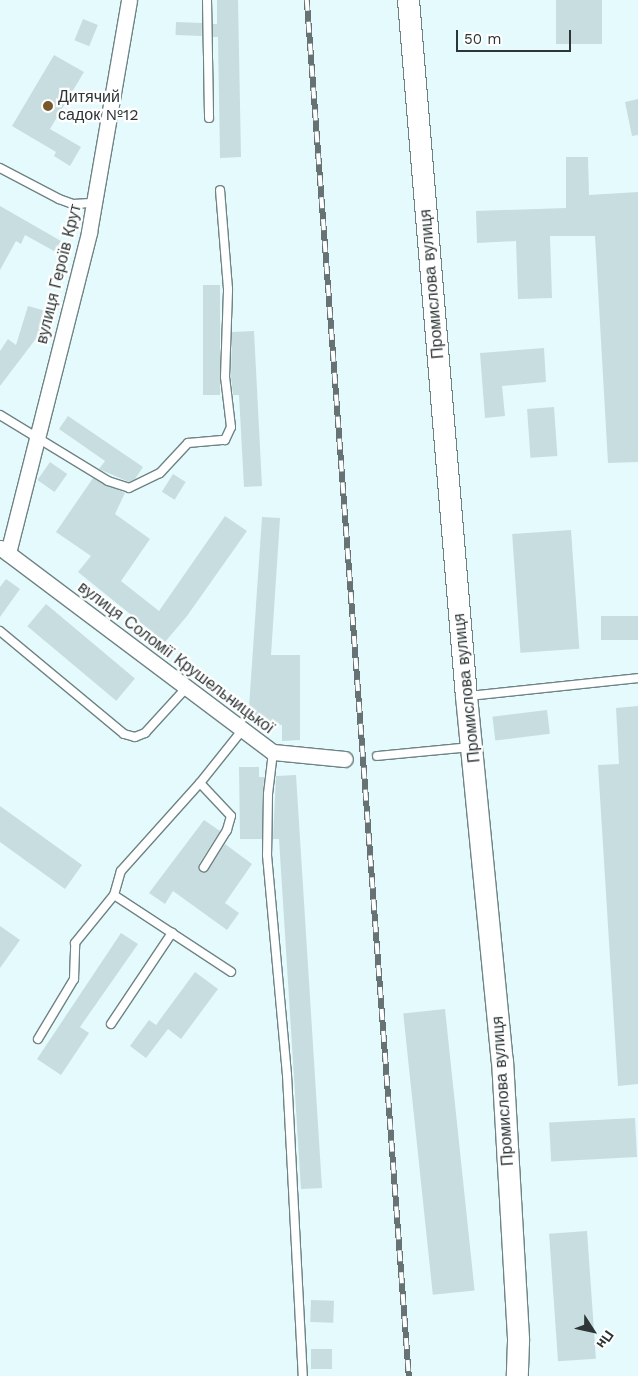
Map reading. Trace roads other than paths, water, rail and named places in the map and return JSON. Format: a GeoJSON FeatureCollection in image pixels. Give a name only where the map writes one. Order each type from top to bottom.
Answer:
{"type":"FeatureCollection","features":[{"type":"Feature","properties":{"kind":"street","name":"вулиця Героїв Крут"},"geometry":{"type":"LineString","coordinates":[[4,550],[38,440],[96,203],[129,0]]}},
{"type":"Feature","properties":{"kind":"street","name":"Промислова вулиця"},"geometry":{"type":"LineString","coordinates":[[408,0],[466,696],[502,1060],[518,1341],[517,1376]]}},
{"type":"Feature","properties":{"kind":"street","name":"вулиця Соломії Крушельницької"},"geometry":{"type":"LineString","coordinates":[[4,550],[186,687],[244,728],[273,752],[345,759]]}},
{"type":"Feature","properties":{"kind":"lane"},"geometry":{"type":"LineString","coordinates":[[207,0],[209,118]]}},
{"type":"Feature","properties":{"kind":"lane"},"geometry":{"type":"LineString","coordinates":[[0,168],[58,199],[73,204],[96,203]]}},
{"type":"Feature","properties":{"kind":"lane"},"geometry":{"type":"LineString","coordinates":[[0,415],[38,440],[108,480],[129,488],[160,473],[188,443],[221,442],[229,435],[225,377],[228,289],[220,190]]}},
{"type":"Feature","properties":{"kind":"lane"},"geometry":{"type":"LineString","coordinates":[[0,631],[124,734],[135,737],[145,733],[186,687]]}},
{"type":"Feature","properties":{"kind":"lane"},"geometry":{"type":"LineString","coordinates":[[466,696],[638,678]]}},
{"type":"Feature","properties":{"kind":"lane"},"geometry":{"type":"LineString","coordinates":[[38,1039],[74,979],[75,943],[114,895],[121,871],[200,783],[244,728]]}},
{"type":"Feature","properties":{"kind":"lane"},"geometry":{"type":"LineString","coordinates":[[377,756],[472,747]]}},
{"type":"Feature","properties":{"kind":"lane"},"geometry":{"type":"LineString","coordinates":[[273,752],[268,794],[268,855],[287,1075],[303,1376]]}},
{"type":"Feature","properties":{"kind":"lane"},"geometry":{"type":"LineString","coordinates":[[200,783],[231,816],[227,830],[204,867]]}},
{"type":"Feature","properties":{"kind":"lane"},"geometry":{"type":"LineString","coordinates":[[114,895],[230,972]]}},
{"type":"Feature","properties":{"kind":"lane"},"geometry":{"type":"LineString","coordinates":[[111,1024],[172,933]]}},
{"type":"Feature","properties":{"kind":"railway"},"geometry":{"type":"LineString","coordinates":[[307,0],[409,1376]]}},
{"type":"Feature","properties":{"kind":"place","name":"Дитячий садок №12"},"geometry":{"type":"Point","coordinates":[48,106]}}]}
